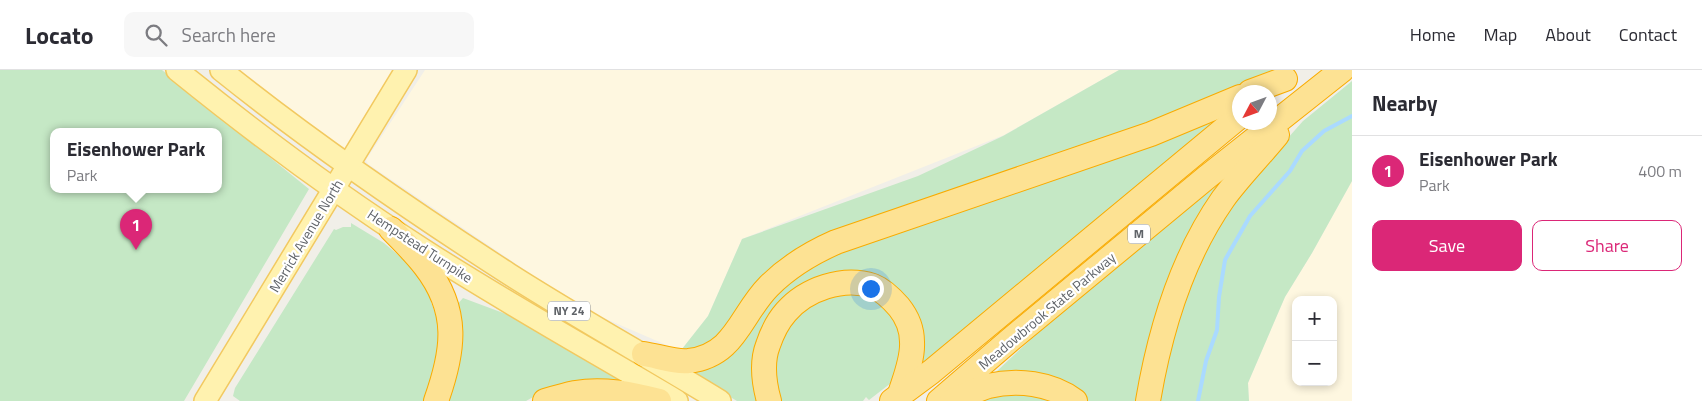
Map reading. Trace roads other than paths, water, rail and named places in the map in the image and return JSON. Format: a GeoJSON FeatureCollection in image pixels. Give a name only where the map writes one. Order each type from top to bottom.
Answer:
{"type":"FeatureCollection","features":[{"type":"Feature","properties":{"kind":"highway","name":"Meadowbrook State Parkway"},"geometry":{"type":"LineString","coordinates":[[939,401],[1048,308],[1342,70]]}},
{"type":"Feature","properties":{"kind":"highway"},"geometry":{"type":"LineString","coordinates":[[1269,85],[1282,80]]}},
{"type":"Feature","properties":{"kind":"highway"},"geometry":{"type":"LineString","coordinates":[[644,354],[688,362],[710,356],[730,342],[748,312],[773,282],[797,262],[819,250],[845,239],[1151,134],[1232,100]]}},
{"type":"Feature","properties":{"kind":"highway"},"geometry":{"type":"LineString","coordinates":[[1148,401],[1154,363],[1165,322],[1178,285],[1197,243],[1222,200],[1304,100]]}},
{"type":"Feature","properties":{"kind":"highway","name":"Meadowbrook State Parkway"},"geometry":{"type":"LineString","coordinates":[[896,398],[931,372],[1232,123]]}},
{"type":"Feature","properties":{"kind":"highway"},"geometry":{"type":"LineString","coordinates":[[392,229],[430,273],[442,294],[448,311],[451,329],[449,360],[436,401]]}},
{"type":"Feature","properties":{"kind":"highway"},"geometry":{"type":"LineString","coordinates":[[768,401],[764,381],[764,364],[767,346],[777,323],[787,310],[804,296],[816,290],[854,282],[873,286],[891,297],[908,322],[912,342],[910,360],[896,398]]}},
{"type":"Feature","properties":{"kind":"highway"},"geometry":{"type":"LineString","coordinates":[[952,401],[987,387],[1016,383],[1044,386],[1075,401]]}},
{"type":"Feature","properties":{"kind":"highway"},"geometry":{"type":"LineString","coordinates":[[545,401],[575,393],[605,391],[629,393],[659,401]]}},
{"type":"Feature","properties":{"kind":"main road","name":"Hempstead Turnpike"},"geometry":{"type":"LineString","coordinates":[[176,70],[249,128],[334,190],[392,229],[442,262],[677,401]]}},
{"type":"Feature","properties":{"kind":"main road","name":"Hempstead Turnpike"},"geometry":{"type":"LineString","coordinates":[[221,70],[348,166],[509,274],[720,401]]}},
{"type":"Feature","properties":{"kind":"main road","name":"Merrick Avenue North"},"geometry":{"type":"LineString","coordinates":[[205,401],[406,70]]}},
{"type":"Feature","properties":{"kind":"waterway"},"geometry":{"type":"LineString","coordinates":[[1198,401],[1206,361],[1217,330],[1219,297],[1225,260],[1250,216],[1290,171],[1302,151],[1324,131],[1352,116]]}},
{"type":"Feature","properties":{"kind":"place","name":"Eisenhower Park"},"geometry":{"type":"Point","coordinates":[136,250]}}]}
